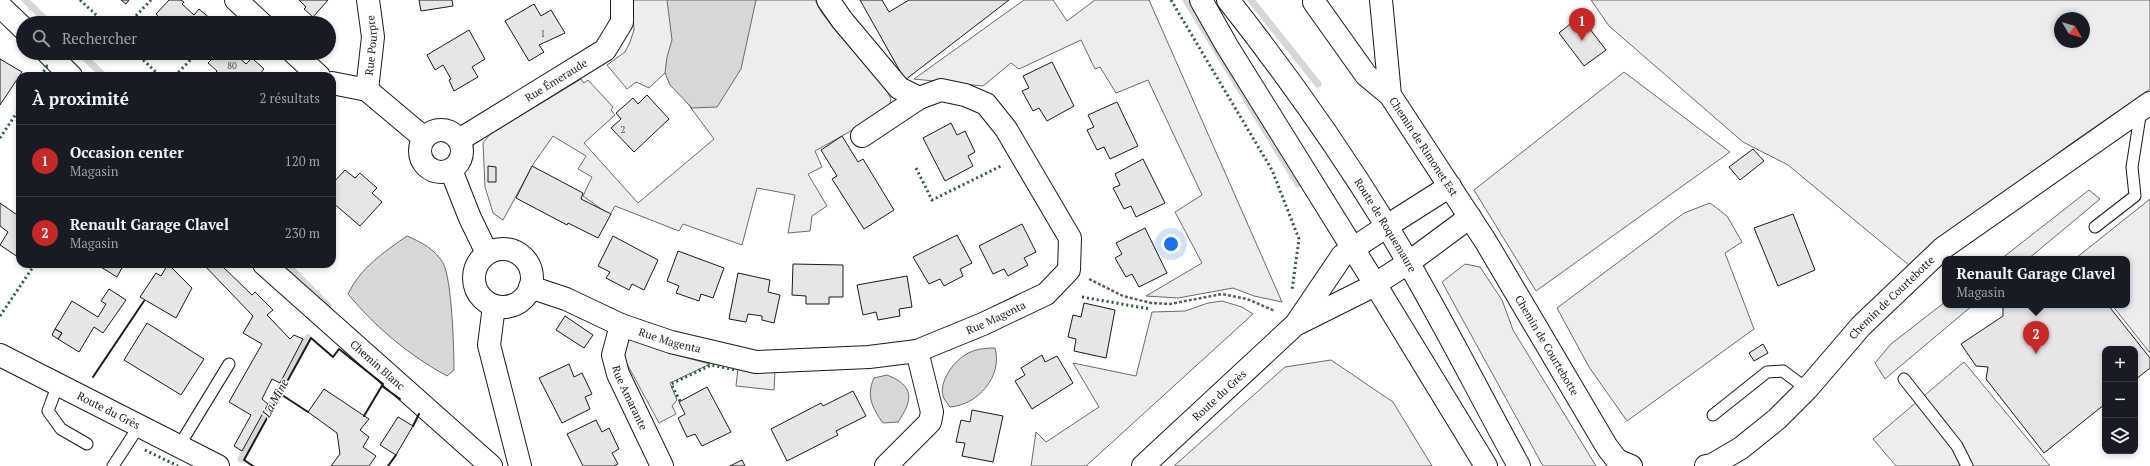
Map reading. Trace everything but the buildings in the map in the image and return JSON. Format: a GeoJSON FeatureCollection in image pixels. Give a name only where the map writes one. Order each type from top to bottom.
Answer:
{"type":"FeatureCollection","features":[{"type":"Feature","properties":{"kind":"street"},"geometry":{"type":"LineString","coordinates":[[236,0],[253,16]]}},
{"type":"Feature","properties":{"kind":"street","name":"Rue Pourpre"},"geometry":{"type":"LineString","coordinates":[[367,90],[373,37],[368,0]]}},
{"type":"Feature","properties":{"kind":"street","name":"Rue Émeraude"},"geometry":{"type":"LineString","coordinates":[[459,140],[605,50],[622,22],[622,0]]}},
{"type":"Feature","properties":{"kind":"street"},"geometry":{"type":"LineString","coordinates":[[828,0],[842,20],[899,88],[919,98]]}},
{"type":"Feature","properties":{"kind":"street"},"geometry":{"type":"LineString","coordinates":[[1200,0],[1486,466]]}},
{"type":"Feature","properties":{"kind":"street","name":"Route de Roquemaure"},"geometry":{"type":"LineString","coordinates":[[1228,0],[1268,50],[1343,156],[1387,226],[1519,466]]}},
{"type":"Feature","properties":{"kind":"street","name":"Chemin de Rimonet Est"},"geometry":{"type":"LineString","coordinates":[[1381,0],[1390,95],[1470,217]]}},
{"type":"Feature","properties":{"kind":"street"},"geometry":{"type":"LineString","coordinates":[[1313,1],[1366,75],[1390,95]]}},
{"type":"Feature","properties":{"kind":"street"},"geometry":{"type":"LineString","coordinates":[[1,8],[16,22]]}},
{"type":"Feature","properties":{"kind":"street"},"geometry":{"type":"LineString","coordinates":[[55,60],[67,72]]}},
{"type":"Feature","properties":{"kind":"street"},"geometry":{"type":"LineString","coordinates":[[302,60],[315,72]]}},
{"type":"Feature","properties":{"kind":"street"},"geometry":{"type":"LineString","coordinates":[[336,84],[367,90],[424,138]]}},
{"type":"Feature","properties":{"kind":"street"},"geometry":{"type":"LineString","coordinates":[[862,136],[919,98],[941,90],[965,95],[986,104],[1006,129],[1070,238],[1069,270]]}},
{"type":"Feature","properties":{"kind":"street","name":"Chemin de Courtebotte"},"geometry":{"type":"LineString","coordinates":[[1706,466],[1712,465],[1741,448],[1777,419],[1807,389],[1861,326],[1944,248],[2146,106]]}},
{"type":"Feature","properties":{"kind":"street"},"geometry":{"type":"LineString","coordinates":[[435,130],[442,130],[455,134],[459,140],[462,146],[461,160],[451,170],[437,173],[424,165],[419,152],[424,138],[435,130]]}},
{"type":"Feature","properties":{"kind":"street"},"geometry":{"type":"LineString","coordinates":[[451,170],[470,218],[487,253]]}},
{"type":"Feature","properties":{"kind":"street"},"geometry":{"type":"LineString","coordinates":[[1296,324],[1342,256],[1353,247],[1450,186]]}},
{"type":"Feature","properties":{"kind":"street"},"geometry":{"type":"LineString","coordinates":[[1296,324],[1375,284],[1408,263],[1470,217]]}},
{"type":"Feature","properties":{"kind":"street","name":"Chemin de Courtebotte"},"geometry":{"type":"LineString","coordinates":[[1470,217],[1607,446],[1617,460],[1631,466]]}},
{"type":"Feature","properties":{"kind":"street"},"geometry":{"type":"LineString","coordinates":[[504,248],[521,255],[531,269],[530,287],[526,295],[512,306],[494,306],[479,295],[474,286],[475,267],[487,253],[504,248]]}},
{"type":"Feature","properties":{"kind":"street","name":"Chemin Blanc"},"geometry":{"type":"LineString","coordinates":[[268,268],[491,466]]}},
{"type":"Feature","properties":{"kind":"street","name":"Rue Magenta"},"geometry":{"type":"LineString","coordinates":[[530,287],[566,299],[621,325],[671,342],[756,362],[869,357],[917,351],[983,324],[1046,294],[1069,270]]}},
{"type":"Feature","properties":{"kind":"street"},"geometry":{"type":"LineString","coordinates":[[494,306],[489,345],[520,466]]}},
{"type":"Feature","properties":{"kind":"street","name":"Route du Grès"},"geometry":{"type":"LineString","coordinates":[[1143,466],[1296,324]]}},
{"type":"Feature","properties":{"kind":"street","name":"Rue Amarante"},"geometry":{"type":"LineString","coordinates":[[621,325],[613,355],[618,374],[662,466]]}},
{"type":"Feature","properties":{"kind":"street"},"geometry":{"type":"LineString","coordinates":[[886,466],[930,422],[932,412],[917,351]]}},
{"type":"Feature","properties":{"kind":"street","name":"Route du Grès"},"geometry":{"type":"LineString","coordinates":[[0,354],[218,466]]}},
{"type":"Feature","properties":{"kind":"lane"},"geometry":{"type":"LineString","coordinates":[[2095,227],[2135,196],[2132,167],[2146,106]]}},
{"type":"Feature","properties":{"kind":"lane"},"geometry":{"type":"LineString","coordinates":[[179,446],[229,364]]}},
{"type":"Feature","properties":{"kind":"lane"},"geometry":{"type":"LineString","coordinates":[[1713,415],[1767,372],[1783,371],[1807,389]]}},
{"type":"Feature","properties":{"kind":"lane"},"geometry":{"type":"LineString","coordinates":[[1904,379],[1957,446],[1967,466]]}},
{"type":"Feature","properties":{"kind":"lane"},"geometry":{"type":"LineString","coordinates":[[58,384],[48,411],[61,429],[87,444]]}},
{"type":"Feature","properties":{"kind":"lane"},"geometry":{"type":"LineString","coordinates":[[113,466],[139,426]]}},
{"type":"Feature","properties":{"kind":"path"},"geometry":{"type":"LineString","coordinates":[[1069,270],[1123,296],[1151,303],[1170,304],[1222,294],[1247,299],[1272,309],[1296,324]]}},
{"type":"Feature","properties":{"kind":"shaded area"},"geometry":{"type":"Polygon","coordinates":[[[632,0],[815,0],[822,13],[835,30],[886,89],[891,99],[889,107],[876,117],[815,151],[822,167],[808,174],[827,206],[812,216],[810,231],[788,233],[795,195],[757,188],[742,245],[683,224],[679,231],[615,206],[610,215],[583,196],[592,177],[578,169],[586,156],[553,136],[534,163],[503,220],[493,213],[485,187],[483,143],[490,134],[581,79],[584,83],[588,80],[613,107],[611,110],[615,115],[584,143],[638,203],[714,139],[665,73],[649,88],[636,82],[627,89],[607,65],[625,52],[630,42],[634,30],[632,0]]]}},
{"type":"Feature","properties":{"kind":"shaded area"},"geometry":{"type":"Polygon","coordinates":[[[667,0],[756,0],[741,69],[717,107],[692,108],[670,85],[665,73],[667,57],[672,40],[667,0]]]}},
{"type":"Feature","properties":{"kind":"shaded area"},"geometry":{"type":"Polygon","coordinates":[[[1024,0],[1053,0],[1067,21],[1095,0],[1149,0],[1282,302],[1254,296],[1233,288],[1178,298],[1146,296],[1202,263],[1175,212],[1202,195],[1148,80],[1116,93],[1100,67],[1095,69],[1081,40],[1019,69],[1011,63],[983,86],[914,79],[1024,0]]]}},
{"type":"Feature","properties":{"kind":"shaded area"},"geometry":{"type":"Polygon","coordinates":[[[1591,0],[2150,0],[2150,89],[2069,145],[1910,266],[1788,165],[1743,142],[1609,26],[1591,0]]]}},
{"type":"Feature","properties":{"kind":"shaded area"},"geometry":{"type":"Polygon","coordinates":[[[1624,72],[1730,152],[1536,291],[1474,190],[1624,72]]]}},
{"type":"Feature","properties":{"kind":"shaded area"},"geometry":{"type":"Polygon","coordinates":[[[2089,190],[2100,199],[2032,256],[2005,256],[2089,190]]]}},
{"type":"Feature","properties":{"kind":"shaded area"},"geometry":{"type":"Polygon","coordinates":[[[2150,199],[2150,353],[2114,308],[2130,308],[2130,256],[2079,256],[2150,199]]]}},
{"type":"Feature","properties":{"kind":"shaded area"},"geometry":{"type":"Polygon","coordinates":[[[1710,203],[1727,216],[1742,242],[1725,253],[1754,329],[1627,421],[1589,367],[1557,308],[1684,213],[1710,203]]]}},
{"type":"Feature","properties":{"kind":"shaded area"},"geometry":{"type":"Polygon","coordinates":[[[407,236],[422,243],[432,250],[440,258],[446,271],[449,284],[454,347],[454,370],[447,376],[433,368],[394,340],[358,306],[348,294],[359,276],[373,261],[407,236]]]}},
{"type":"Feature","properties":{"kind":"shaded area"},"geometry":{"type":"Polygon","coordinates":[[[1465,264],[1480,267],[1502,300],[1513,330],[1596,466],[1543,466],[1442,282],[1465,264]]]}},
{"type":"Feature","properties":{"kind":"shaded area"},"geometry":{"type":"Polygon","coordinates":[[[1222,301],[1242,307],[1253,314],[1086,466],[1031,466],[1036,432],[1046,442],[1099,407],[1073,363],[1136,376],[1152,312],[1185,311],[1208,303],[1222,301]]]}},
{"type":"Feature","properties":{"kind":"shaded area"},"geometry":{"type":"Polygon","coordinates":[[[1942,304],[1942,308],[1969,308],[1885,379],[1875,363],[1891,344],[1942,304]]]}},
{"type":"Feature","properties":{"kind":"shaded area"},"geometry":{"type":"Polygon","coordinates":[[[627,337],[673,354],[710,364],[670,383],[677,400],[672,406],[676,414],[659,423],[626,362],[624,351],[627,337]]]}},
{"type":"Feature","properties":{"kind":"shaded area"},"geometry":{"type":"Polygon","coordinates":[[[995,348],[997,358],[995,369],[992,378],[986,387],[979,395],[970,401],[950,407],[945,400],[942,391],[945,379],[952,367],[960,358],[972,351],[995,348]]]}},
{"type":"Feature","properties":{"kind":"shaded area"},"geometry":{"type":"Polygon","coordinates":[[[1331,360],[1393,402],[1432,466],[1174,466],[1285,367],[1331,360]]]}},
{"type":"Feature","properties":{"kind":"shaded area"},"geometry":{"type":"Polygon","coordinates":[[[1964,362],[2050,466],[1896,466],[1873,439],[1964,362]]]}},
{"type":"Feature","properties":{"kind":"shaded area"},"geometry":{"type":"Polygon","coordinates":[[[738,368],[775,370],[774,390],[736,386],[738,368]]]}},
{"type":"Feature","properties":{"kind":"shaded area"},"geometry":{"type":"Polygon","coordinates":[[[887,375],[903,384],[909,394],[907,407],[898,422],[883,423],[871,401],[870,390],[874,378],[887,375]]]}},
{"type":"Feature","properties":{"kind":"waterway","name":"La Mine"},"geometry":{"type":"LineString","coordinates":[[25,0],[42,16]]}},
{"type":"Feature","properties":{"kind":"waterway"},"geometry":{"type":"LineString","coordinates":[[1186,0],[1298,184]]}},
{"type":"Feature","properties":{"kind":"waterway"},"geometry":{"type":"LineString","coordinates":[[1251,0],[1318,84]]}},
{"type":"Feature","properties":{"kind":"waterway","name":"La Mine"},"geometry":{"type":"LineString","coordinates":[[87,60],[100,72]]}},
{"type":"Feature","properties":{"kind":"waterway","name":"La Mine"},"geometry":{"type":"LineString","coordinates":[[290,268],[328,306]]}},
{"type":"Feature","properties":{"kind":"waterway","name":"La Mine"},"geometry":{"type":"LineString","coordinates":[[241,459],[308,338]]}},
{"type":"Feature","properties":{"kind":"hedge"},"geometry":{"type":"LineString","coordinates":[[80,0],[97,16]]}},
{"type":"Feature","properties":{"kind":"hedge"},"geometry":{"type":"LineString","coordinates":[[136,16],[151,0]]}},
{"type":"Feature","properties":{"kind":"hedge"},"geometry":{"type":"LineString","coordinates":[[1171,0],[1272,170],[1299,239],[1292,290]]}},
{"type":"Feature","properties":{"kind":"hedge"},"geometry":{"type":"LineString","coordinates":[[143,60],[156,72]]}},
{"type":"Feature","properties":{"kind":"hedge"},"geometry":{"type":"LineString","coordinates":[[179,72],[190,60]]}},
{"type":"Feature","properties":{"kind":"hedge"},"geometry":{"type":"LineString","coordinates":[[43,72],[47,66],[49,68]]}},
{"type":"Feature","properties":{"kind":"hedge"},"geometry":{"type":"LineString","coordinates":[[0,138],[16,114]]}},
{"type":"Feature","properties":{"kind":"hedge"},"geometry":{"type":"LineString","coordinates":[[916,168],[932,200],[1001,166]]}},
{"type":"Feature","properties":{"kind":"hedge"},"geometry":{"type":"LineString","coordinates":[[0,316],[32,268]]}},
{"type":"Feature","properties":{"kind":"hedge"},"geometry":{"type":"LineString","coordinates":[[1082,297],[1150,309]]}},
{"type":"Feature","properties":{"kind":"hedge"},"geometry":{"type":"LineString","coordinates":[[680,401],[671,384],[711,365],[736,370]]}},
{"type":"Feature","properties":{"kind":"hedge"},"geometry":{"type":"LineString","coordinates":[[145,450],[178,466]]}},
{"type":"Feature","properties":{"kind":"wall"},"geometry":{"type":"LineString","coordinates":[[93,377],[144,301]]}},
{"type":"Feature","properties":{"kind":"wall"},"geometry":{"type":"LineString","coordinates":[[253,466],[244,460],[311,338],[333,357],[339,349],[383,384],[364,416]]}},
{"type":"Feature","properties":{"kind":"wall"},"geometry":{"type":"LineString","coordinates":[[382,386],[400,399]]}},
{"type":"Feature","properties":{"kind":"wall"},"geometry":{"type":"LineString","coordinates":[[279,393],[308,412]]}},
{"type":"Feature","properties":{"kind":"wall"},"geometry":{"type":"LineString","coordinates":[[413,426],[419,414]]}},
{"type":"Feature","properties":{"kind":"wall"},"geometry":{"type":"LineString","coordinates":[[388,466],[396,455]]}},
{"type":"Feature","properties":{"kind":"place","name":"Occasion center"},"geometry":{"type":"Point","coordinates":[1582,41]}},
{"type":"Feature","properties":{"kind":"place","name":"Renault Garage Clavel"},"geometry":{"type":"Point","coordinates":[2036,354]}}]}
